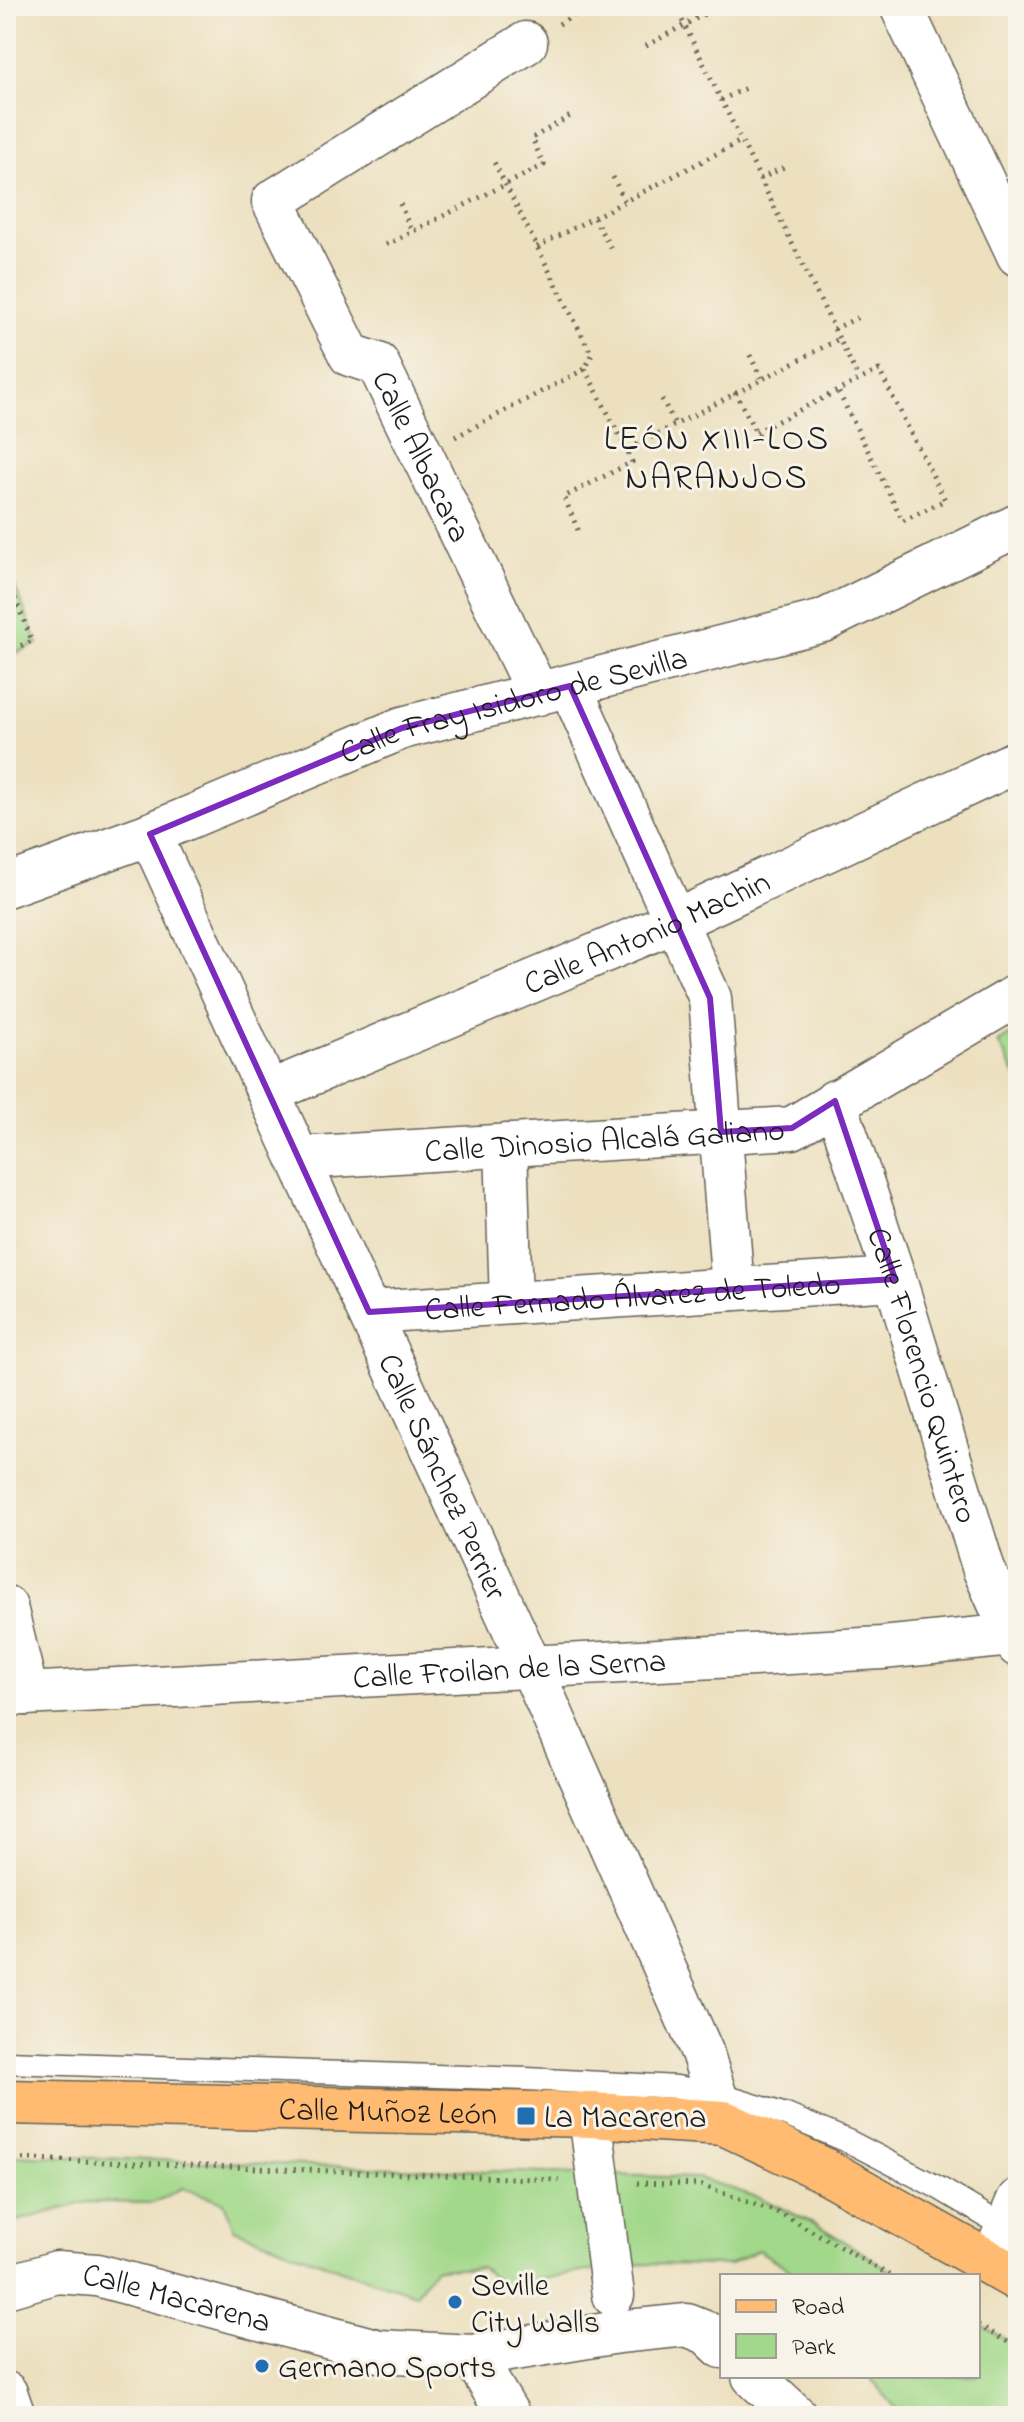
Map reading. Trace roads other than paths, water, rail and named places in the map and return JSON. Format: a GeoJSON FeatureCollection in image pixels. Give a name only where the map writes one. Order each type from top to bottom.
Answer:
{"type":"FeatureCollection","features":[{"type":"Feature","properties":{"kind":"main road","name":"Calle Muñoz León"},"geometry":{"type":"LineString","coordinates":[[6,2102],[590,2115],[719,2108],[824,2170],[1010,2241]]}},
{"type":"Feature","properties":{"kind":"street"},"geometry":{"type":"LineString","coordinates":[[901,6],[1018,255]]}},
{"type":"Feature","properties":{"kind":"street","name":"Calle Albacara"},"geometry":{"type":"LineString","coordinates":[[526,43],[273,201],[350,355],[378,364],[423,455],[554,690],[676,921],[710,998],[733,1289]]}},
{"type":"Feature","properties":{"kind":"street","name":"Calle Fray Isidoro de Sevilla"},"geometry":{"type":"LineString","coordinates":[[6,886],[150,834],[402,728],[823,621],[1018,525]]}},
{"type":"Feature","properties":{"kind":"street","name":"Calle Antonio Machin"},"geometry":{"type":"LineString","coordinates":[[269,1092],[676,921],[1018,761]]}},
{"type":"Feature","properties":{"kind":"street","name":"Calle Sánchez Perrier"},"geometry":{"type":"LineString","coordinates":[[150,834],[531,1667],[702,2052],[719,2108]]}},
{"type":"Feature","properties":{"kind":"street","name":"Calle Dinosio Alcalá Galiano"},"geometry":{"type":"LineString","coordinates":[[299,1158],[792,1128],[1018,995]]}},
{"type":"Feature","properties":{"kind":"street","name":"Calle Florencio Quintero"},"geometry":{"type":"LineString","coordinates":[[835,1101],[895,1279],[984,1570],[1015,1640]]}},
{"type":"Feature","properties":{"kind":"street"},"geometry":{"type":"LineString","coordinates":[[506,1145],[511,1303]]}},
{"type":"Feature","properties":{"kind":"street","name":"Calle Fernado Álvarez de Toledo"},"geometry":{"type":"LineString","coordinates":[[369,1312],[895,1279]]}},
{"type":"Feature","properties":{"kind":"street"},"geometry":{"type":"LineString","coordinates":[[6,1607],[17,1694]]}},
{"type":"Feature","properties":{"kind":"street","name":"Calle Froilan de la Serna"},"geometry":{"type":"LineString","coordinates":[[17,1694],[1015,1640]]}},
{"type":"Feature","properties":{"kind":"street"},"geometry":{"type":"LineString","coordinates":[[590,2115],[615,2310]]}},
{"type":"Feature","properties":{"kind":"street","name":"Calle Macarena"},"geometry":{"type":"LineString","coordinates":[[6,2287],[57,2272],[97,2275],[379,2351],[473,2356],[615,2310],[687,2325],[707,2333],[720,2345]]}},
{"type":"Feature","properties":{"kind":"street"},"geometry":{"type":"LineString","coordinates":[[473,2356],[509,2416]]}},
{"type":"Feature","properties":{"kind":"street"},"geometry":{"type":"LineString","coordinates":[[755,2378],[796,2416]]}},
{"type":"Feature","properties":{"kind":"street"},"geometry":{"type":"LineString","coordinates":[[6,2393],[14,2416]]}},
{"type":"Feature","properties":{"kind":"lane","name":"Calle Muñoz León"},"geometry":{"type":"LineString","coordinates":[[6,2062],[527,2079],[677,2087],[719,2108]]}},
{"type":"Feature","properties":{"kind":"place","name":"La Macarena"},"geometry":{"type":"Point","coordinates":[526,2116]}},
{"type":"Feature","properties":{"kind":"place","name":"Seville City Walls"},"geometry":{"type":"Point","coordinates":[455,2302]}},
{"type":"Feature","properties":{"kind":"place","name":"Germano Sports"},"geometry":{"type":"Point","coordinates":[262,2366]}},
{"type":"Feature","properties":{"kind":"district","name":"LEÓN XIII-LOS NARANJOS"},"geometry":{"type":"Point","coordinates":[717,456]}}]}
